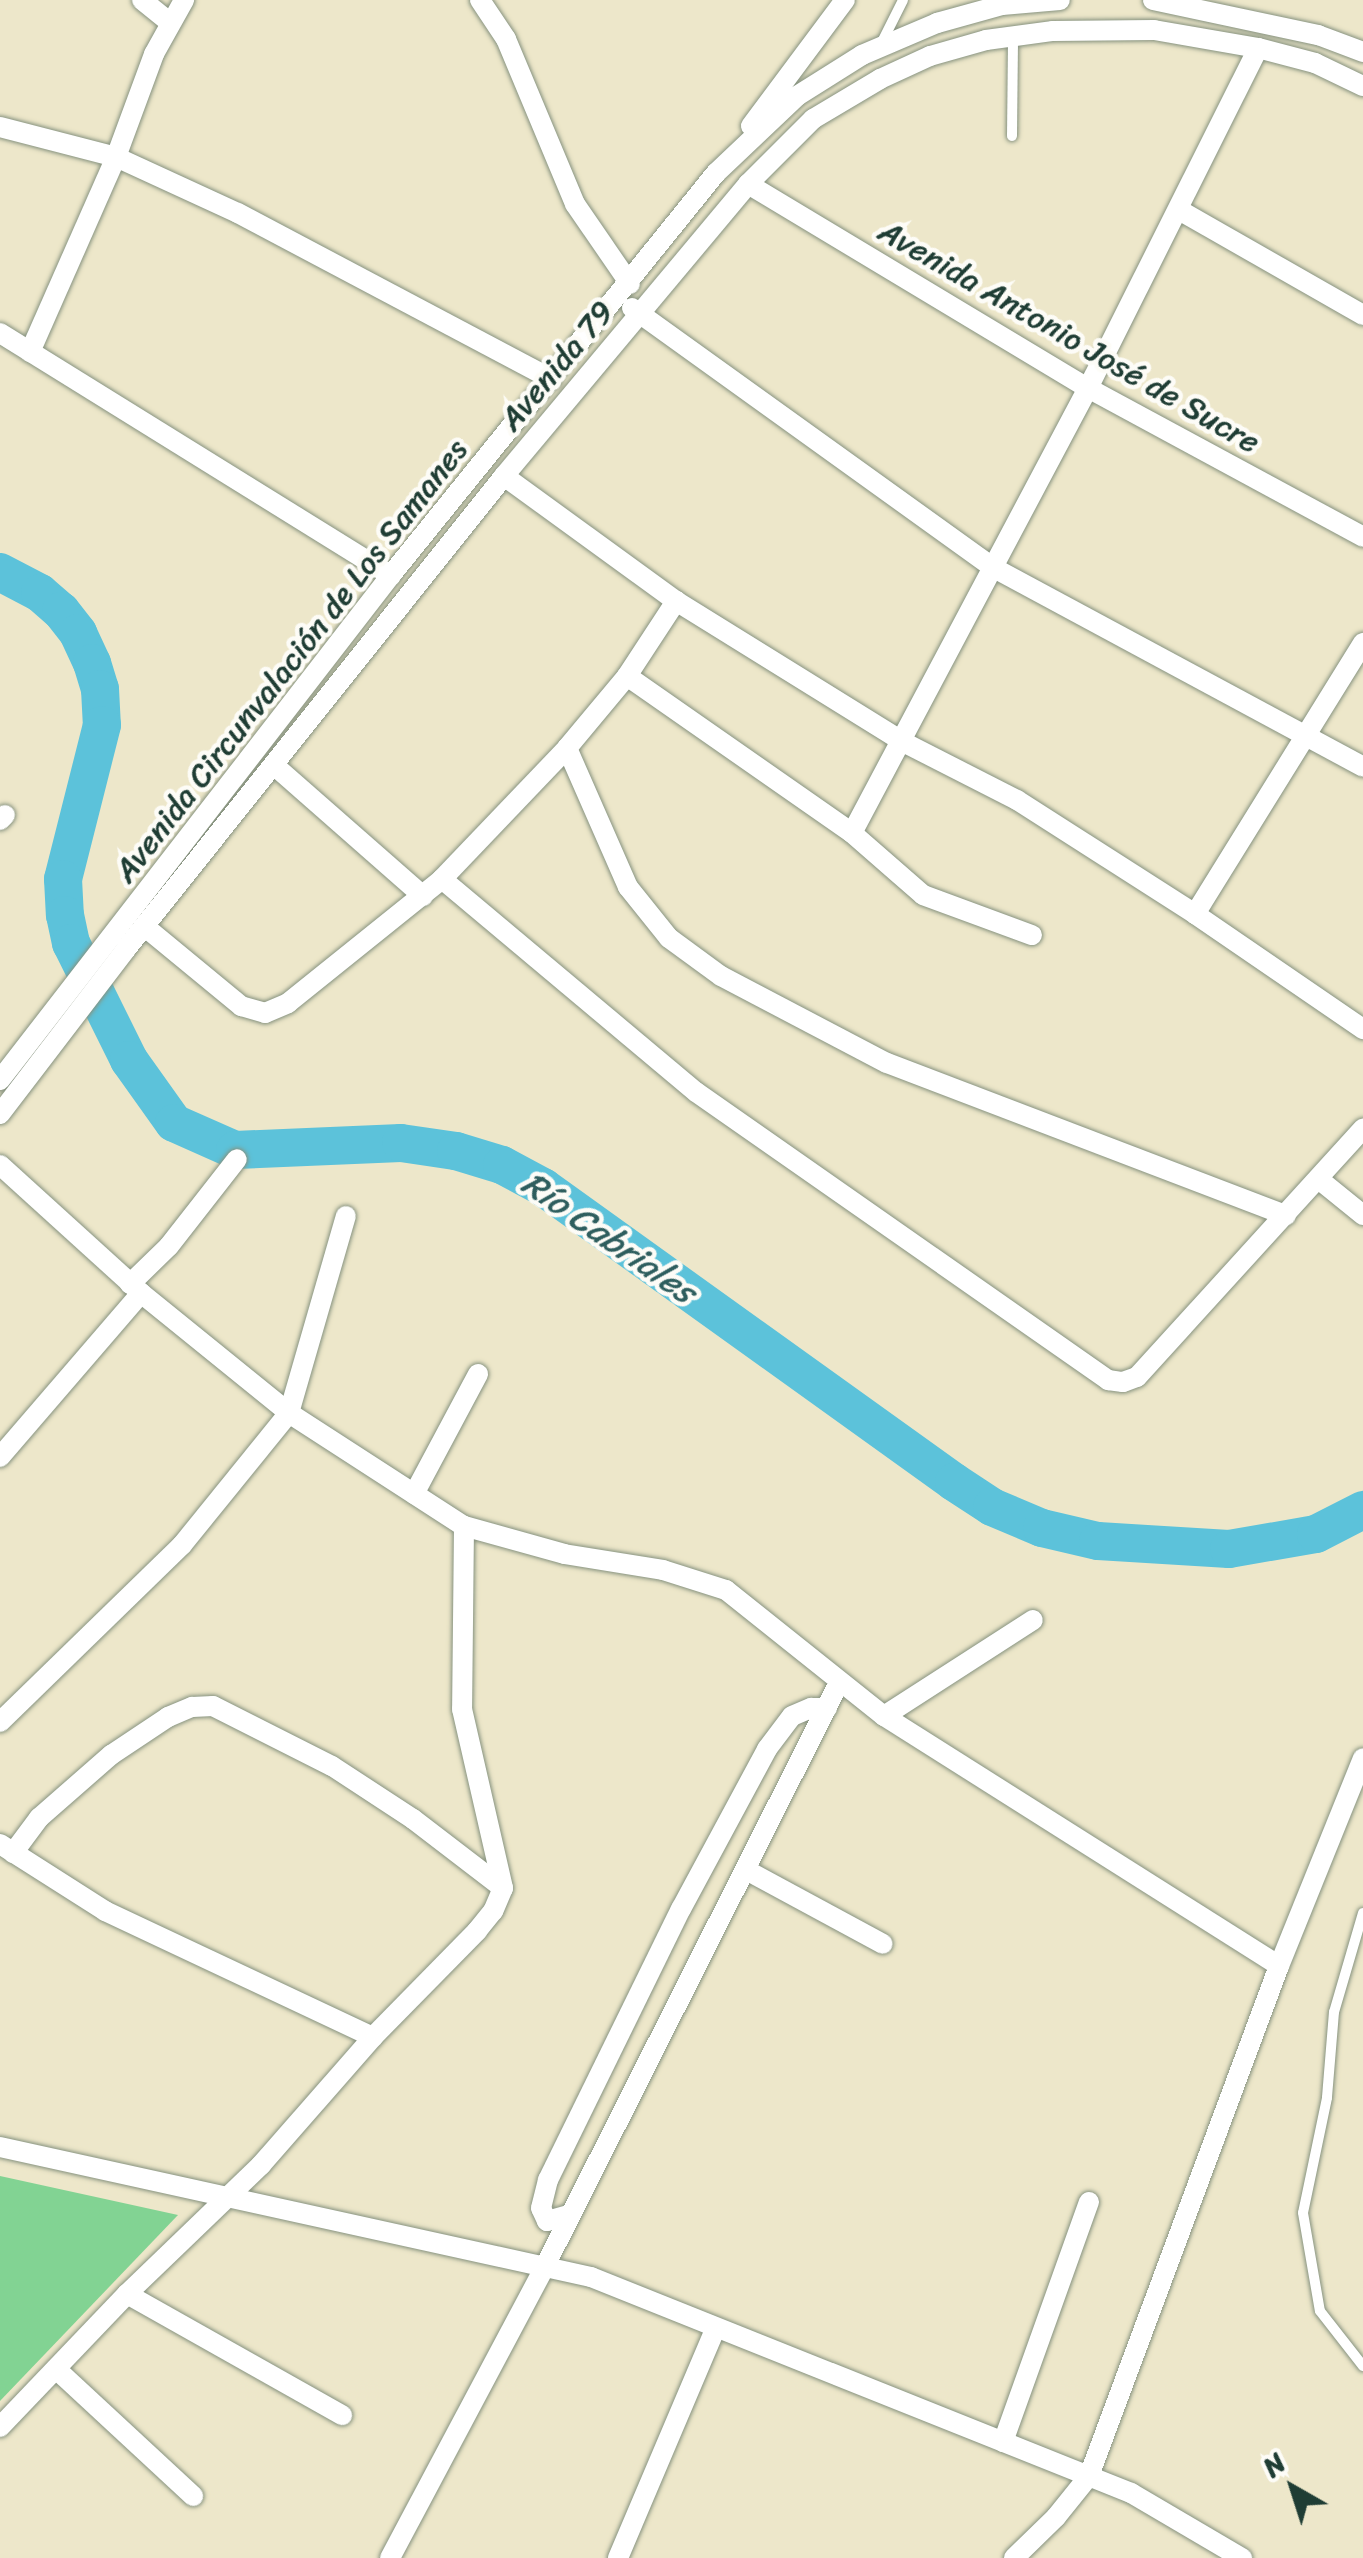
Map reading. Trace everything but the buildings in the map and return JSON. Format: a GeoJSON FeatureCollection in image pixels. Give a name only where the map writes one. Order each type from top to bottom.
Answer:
{"type":"FeatureCollection","features":[{"type":"Feature","properties":{"kind":"street"},"geometry":{"type":"LineString","coordinates":[[142,0],[168,22]]}},
{"type":"Feature","properties":{"kind":"street"},"geometry":{"type":"LineString","coordinates":[[30,352],[116,157],[168,22],[184,0]]}},
{"type":"Feature","properties":{"kind":"street"},"geometry":{"type":"LineString","coordinates":[[480,0],[506,39],[575,204],[640,314],[994,568],[1363,767]]}},
{"type":"Feature","properties":{"kind":"street"},"geometry":{"type":"LineString","coordinates":[[716,173],[845,0]]}},
{"type":"Feature","properties":{"kind":"street","name":"Avenida Circunvalación de Los Samanes"},"geometry":{"type":"LineString","coordinates":[[121,941],[391,576],[716,173],[797,96],[880,47],[999,3],[1060,0]]}},
{"type":"Feature","properties":{"kind":"street"},"geometry":{"type":"LineString","coordinates":[[1153,0],[1318,36],[1363,52]]}},
{"type":"Feature","properties":{"kind":"street","name":"Avenida 79"},"geometry":{"type":"LineString","coordinates":[[0,1114],[44,1039],[121,941],[144,926],[504,476],[748,184],[814,119],[880,79],[930,56],[1053,30],[1154,30],[1258,48],[1315,62],[1363,86]]}},
{"type":"Feature","properties":{"kind":"street"},"geometry":{"type":"LineString","coordinates":[[852,833],[1088,388],[1258,48]]}},
{"type":"Feature","properties":{"kind":"street"},"geometry":{"type":"LineString","coordinates":[[0,127],[116,157],[238,213],[552,379]]}},
{"type":"Feature","properties":{"kind":"street","name":"Avenida Antonio José de Sucre"},"geometry":{"type":"LineString","coordinates":[[748,184],[1088,388],[1363,537]]}},
{"type":"Feature","properties":{"kind":"street"},"geometry":{"type":"LineString","coordinates":[[1179,210],[1363,314]]}},
{"type":"Feature","properties":{"kind":"street"},"geometry":{"type":"LineString","coordinates":[[0,333],[391,576]]}},
{"type":"Feature","properties":{"kind":"street"},"geometry":{"type":"LineString","coordinates":[[504,476],[676,601],[903,742],[1017,800],[1195,914],[1363,1029]]}},
{"type":"Feature","properties":{"kind":"street"},"geometry":{"type":"LineString","coordinates":[[144,926],[241,1006],[265,1013],[288,1003],[442,879],[567,748],[627,676],[676,601]]}},
{"type":"Feature","properties":{"kind":"street"},"geometry":{"type":"LineString","coordinates":[[1195,914],[1363,643]]}},
{"type":"Feature","properties":{"kind":"street"},"geometry":{"type":"LineString","coordinates":[[627,676],[852,833],[934,902],[1032,935]]}},
{"type":"Feature","properties":{"kind":"street"},"geometry":{"type":"LineString","coordinates":[[567,748],[628,886],[668,938],[721,976],[887,1063],[1286,1215]]}},
{"type":"Feature","properties":{"kind":"street"},"geometry":{"type":"LineString","coordinates":[[275,766],[423,896]]}},
{"type":"Feature","properties":{"kind":"street"},"geometry":{"type":"LineString","coordinates":[[442,879],[613,1027],[696,1092],[1108,1380],[1123,1382],[1137,1378],[1321,1181],[1363,1129]]}},
{"type":"Feature","properties":{"kind":"street","name":"Avenida 79"},"geometry":{"type":"LineString","coordinates":[[0,1080],[21,1055],[44,1039]]}},
{"type":"Feature","properties":{"kind":"street"},"geometry":{"type":"LineString","coordinates":[[0,1062],[21,1055]]}},
{"type":"Feature","properties":{"kind":"street"},"geometry":{"type":"LineString","coordinates":[[0,1457],[238,1159]]}},
{"type":"Feature","properties":{"kind":"street"},"geometry":{"type":"LineString","coordinates":[[0,1165],[136,1288],[289,1413],[464,1526],[564,1554],[664,1570],[726,1590],[777,1626],[839,1684],[884,1716],[1279,1966]]}},
{"type":"Feature","properties":{"kind":"street"},"geometry":{"type":"LineString","coordinates":[[1321,1181],[1363,1215]]}},
{"type":"Feature","properties":{"kind":"street"},"geometry":{"type":"LineString","coordinates":[[0,1722],[182,1546],[289,1413],[346,1216]]}},
{"type":"Feature","properties":{"kind":"street"},"geometry":{"type":"LineString","coordinates":[[414,1494],[478,1374]]}},
{"type":"Feature","properties":{"kind":"street"},"geometry":{"type":"LineString","coordinates":[[0,2427],[127,2294],[229,2197],[373,2037],[447,1966],[493,1911],[503,1888],[462,1709],[464,1526]]}},
{"type":"Feature","properties":{"kind":"street"},"geometry":{"type":"LineString","coordinates":[[884,1716],[1032,1620]]}},
{"type":"Feature","properties":{"kind":"street"},"geometry":{"type":"LineString","coordinates":[[390,2558],[546,2264],[839,1684]]}},
{"type":"Feature","properties":{"kind":"street"},"geometry":{"type":"LineString","coordinates":[[373,2037],[105,1911],[6,1849],[110,1754],[168,1717],[192,1707],[213,1706],[332,1766],[413,1819],[503,1888]]}},
{"type":"Feature","properties":{"kind":"street"},"geometry":{"type":"LineString","coordinates":[[568,2215],[547,2221],[541,2208],[548,2180],[681,1910],[767,1749],[792,1716],[811,1708],[827,1708]]}},
{"type":"Feature","properties":{"kind":"street"},"geometry":{"type":"LineString","coordinates":[[1014,2558],[1056,2518],[1088,2476],[1279,1966],[1357,1792],[1363,1758]]}},
{"type":"Feature","properties":{"kind":"street"},"geometry":{"type":"LineString","coordinates":[[748,1870],[883,1944]]}},
{"type":"Feature","properties":{"kind":"street"},"geometry":{"type":"LineString","coordinates":[[0,2147],[546,2264],[591,2277],[1130,2493],[1210,2550],[1242,2558]]}},
{"type":"Feature","properties":{"kind":"street"},"geometry":{"type":"LineString","coordinates":[[1002,2442],[1088,2202]]}},
{"type":"Feature","properties":{"kind":"street"},"geometry":{"type":"LineString","coordinates":[[127,2294],[342,2415]]}},
{"type":"Feature","properties":{"kind":"street"},"geometry":{"type":"LineString","coordinates":[[618,2558],[715,2329]]}},
{"type":"Feature","properties":{"kind":"street"},"geometry":{"type":"LineString","coordinates":[[56,2370],[193,2496]]}},
{"type":"Feature","properties":{"kind":"lane"},"geometry":{"type":"LineString","coordinates":[[880,47],[902,0]]}},
{"type":"Feature","properties":{"kind":"lane"},"geometry":{"type":"LineString","coordinates":[[1012,136],[1013,36]]}},
{"type":"Feature","properties":{"kind":"lane"},"geometry":{"type":"LineString","coordinates":[[1363,1913],[1334,2012],[1327,2098],[1303,2213],[1320,2311],[1363,2366]]}},
{"type":"Feature","properties":{"kind":"green space"},"geometry":{"type":"Polygon","coordinates":[[[0,2176],[178,2215],[0,2401],[0,2176]]]}},
{"type":"Feature","properties":{"kind":"waterway","name":"Río Cabriales"},"geometry":{"type":"LineString","coordinates":[[0,572],[40,593],[61,611],[78,633],[92,663],[100,689],[102,725],[63,879],[65,915],[71,943],[129,1060],[174,1123],[235,1150],[401,1143],[456,1151],[502,1165],[543,1187],[954,1482],[992,1507],[1042,1528],[1098,1541],[1229,1549],[1316,1534],[1363,1510]]}}]}
